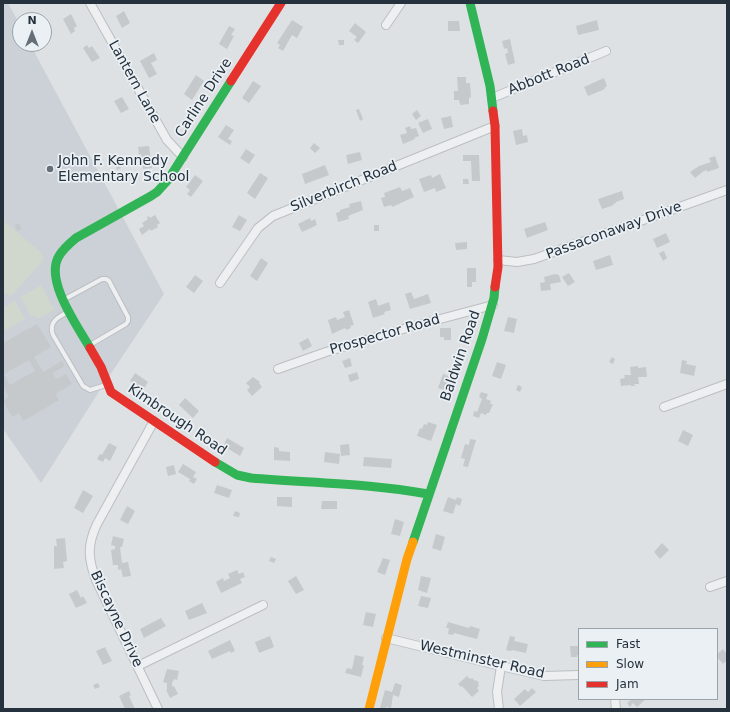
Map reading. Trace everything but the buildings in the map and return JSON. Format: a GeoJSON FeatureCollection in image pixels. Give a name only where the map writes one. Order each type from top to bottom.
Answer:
{"type":"FeatureCollection","features":[{"type":"Feature","properties":{"kind":"street","name":"Lantern Lane"},"geometry":{"type":"LineString","coordinates":[[90,3],[167,140],[182,157]]}},
{"type":"Feature","properties":{"kind":"street","name":"Carline Drive"},"geometry":{"type":"LineString","coordinates":[[120,212],[157,192],[168,180],[281,3]]}},
{"type":"Feature","properties":{"kind":"street"},"geometry":{"type":"LineString","coordinates":[[386,25],[401,3]]}},
{"type":"Feature","properties":{"kind":"street","name":"Baldwin Road"},"geometry":{"type":"LineString","coordinates":[[369,709],[403,571],[428,494],[478,353],[493,305],[496,287],[498,260],[495,126],[492,98],[485,62],[470,3]]}},
{"type":"Feature","properties":{"kind":"street","name":"Abbott Road"},"geometry":{"type":"LineString","coordinates":[[492,98],[606,51]]}},
{"type":"Feature","properties":{"kind":"street","name":"Silverbirch Road"},"geometry":{"type":"LineString","coordinates":[[220,283],[258,228],[272,216],[495,126]]}},
{"type":"Feature","properties":{"kind":"street","name":"Passaconaway Drive"},"geometry":{"type":"LineString","coordinates":[[498,260],[523,261],[534,259],[727,190]]}},
{"type":"Feature","properties":{"kind":"street","name":"Kimbrough Road"},"geometry":{"type":"LineString","coordinates":[[120,212],[67,245],[60,254],[56,264],[55,275],[56,283],[63,300],[101,367],[114,394],[224,469],[241,476],[354,484],[428,494]]}},
{"type":"Feature","properties":{"kind":"street","name":"Prospector Road"},"geometry":{"type":"LineString","coordinates":[[278,369],[333,350],[493,305]]}},
{"type":"Feature","properties":{"kind":"street"},"geometry":{"type":"LineString","coordinates":[[664,407],[727,384]]}},
{"type":"Feature","properties":{"kind":"street","name":"Biscayne Drive"},"geometry":{"type":"LineString","coordinates":[[154,421],[95,529],[90,543],[89,555],[91,567],[96,580],[158,709]]}},
{"type":"Feature","properties":{"kind":"street"},"geometry":{"type":"LineString","coordinates":[[710,587],[727,581]]}},
{"type":"Feature","properties":{"kind":"street"},"geometry":{"type":"LineString","coordinates":[[138,666],[263,605]]}},
{"type":"Feature","properties":{"kind":"street","name":"Westminster Road"},"geometry":{"type":"LineString","coordinates":[[386,638],[544,676],[578,675]]}},
{"type":"Feature","properties":{"kind":"street"},"geometry":{"type":"LineString","coordinates":[[499,709],[497,692],[501,666]]}},
{"type":"Feature","properties":{"kind":"lane"},"geometry":{"type":"LineString","coordinates":[[63,300],[102,279],[109,281],[128,317],[128,321],[126,324],[89,345]]}},
{"type":"Feature","properties":{"kind":"lane"},"geometry":{"type":"LineString","coordinates":[[70,311],[58,317],[54,322],[52,328],[53,335],[83,386],[90,390],[108,384]]}},
{"type":"Feature","properties":{"kind":"shaded area","name":"John F. Kennedy Elementary School"},"geometry":{"type":"Polygon","coordinates":[[[3,3],[8,3],[13,12],[12,52],[34,52],[164,294],[100,390],[41,483],[3,429],[3,3]]]}},
{"type":"Feature","properties":{"kind":"shaded area"},"geometry":{"type":"Polygon","coordinates":[[[4,221],[43,254],[43,261],[11,296],[3,292],[4,221]]]}},
{"type":"Feature","properties":{"kind":"shaded area"},"geometry":{"type":"Polygon","coordinates":[[[41,285],[54,310],[39,318],[30,315],[21,297],[41,285]]]}},
{"type":"Feature","properties":{"kind":"shaded area"},"geometry":{"type":"Polygon","coordinates":[[[15,301],[25,319],[3,331],[3,308],[15,301]]]}},
{"type":"Feature","properties":{"kind":"traffic: fast"},"geometry":{"type":"LineString","coordinates":[[470,3],[490,86],[493,111]]}},
{"type":"Feature","properties":{"kind":"traffic: fast"},"geometry":{"type":"LineString","coordinates":[[90,348],[64,303],[59,290],[56,278],[56,266],[59,256],[76,238],[157,192],[168,180],[231,81]]}},
{"type":"Feature","properties":{"kind":"traffic: fast"},"geometry":{"type":"LineString","coordinates":[[413,542],[482,339],[494,298],[495,287]]}},
{"type":"Feature","properties":{"kind":"traffic: fast"},"geometry":{"type":"LineString","coordinates":[[215,462],[237,475],[251,478],[362,485],[428,494]]}},
{"type":"Feature","properties":{"kind":"traffic: slow"},"geometry":{"type":"LineString","coordinates":[[369,709],[407,559],[413,542]]}},
{"type":"Feature","properties":{"kind":"traffic: jam"},"geometry":{"type":"LineString","coordinates":[[231,81],[281,3]]}},
{"type":"Feature","properties":{"kind":"traffic: jam"},"geometry":{"type":"LineString","coordinates":[[493,111],[495,126],[498,267],[495,287]]}},
{"type":"Feature","properties":{"kind":"traffic: jam"},"geometry":{"type":"LineString","coordinates":[[90,348],[101,367],[111,392],[215,462]]}},
{"type":"Feature","properties":{"kind":"place","name":"John F. Kennedy Elementary School"},"geometry":{"type":"Point","coordinates":[50,169]}}]}
